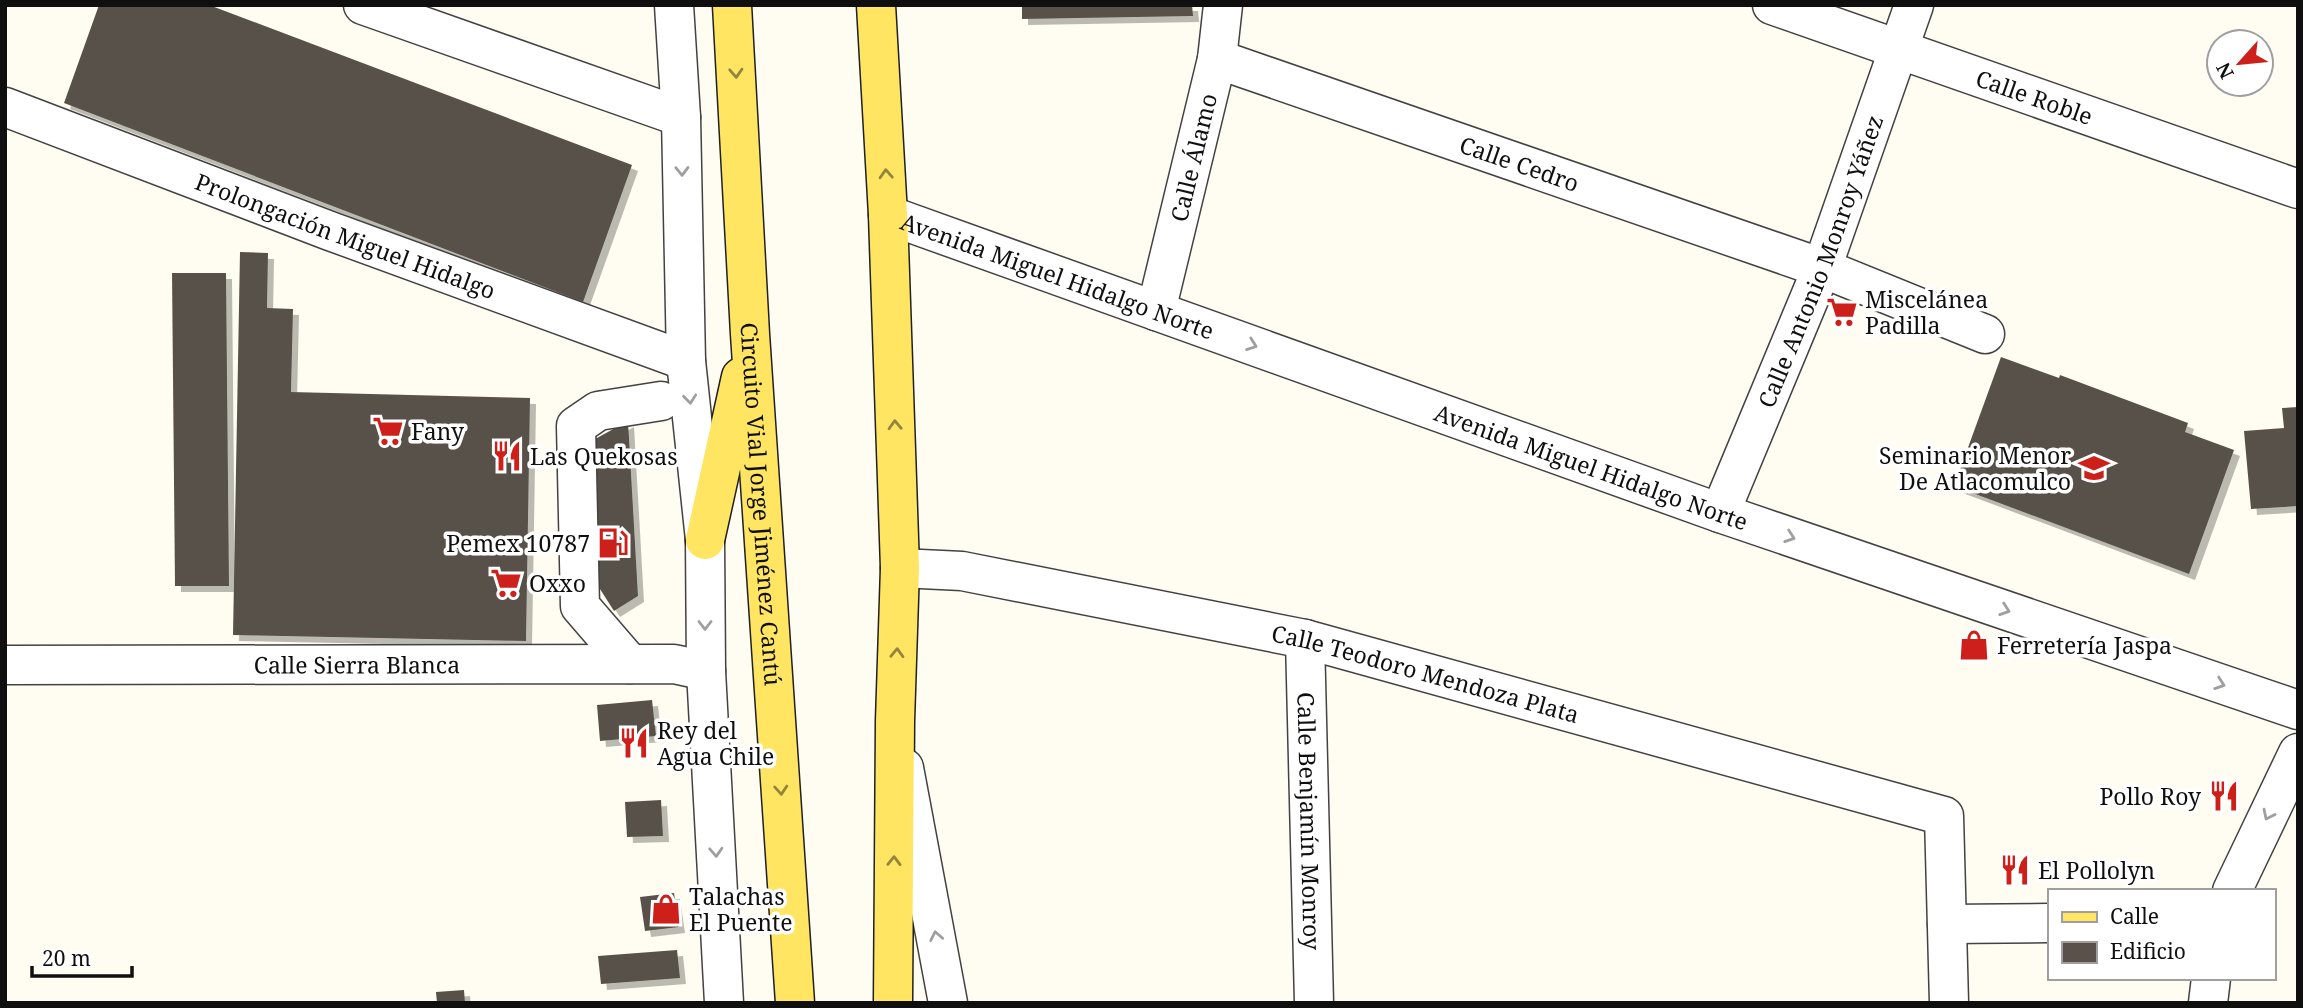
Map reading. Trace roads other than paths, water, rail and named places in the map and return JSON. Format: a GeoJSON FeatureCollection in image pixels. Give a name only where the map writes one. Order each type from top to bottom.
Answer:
{"type":"FeatureCollection","features":[{"type":"Feature","properties":{"kind":"main road","name":"Circuito Vial Jorge Jiménez Cantú"},"geometry":{"type":"LineString","coordinates":[[732,5],[750,334],[795,1003]]}},
{"type":"Feature","properties":{"kind":"main road"},"geometry":{"type":"LineString","coordinates":[[876,5],[888,215],[900,568],[895,721],[893,1003]]}},
{"type":"Feature","properties":{"kind":"main road"},"geometry":{"type":"LineString","coordinates":[[705,540],[750,334]]}},
{"type":"Feature","properties":{"kind":"street"},"geometry":{"type":"LineString","coordinates":[[363,5],[681,117]]}},
{"type":"Feature","properties":{"kind":"street"},"geometry":{"type":"LineString","coordinates":[[674,5],[681,117],[686,361],[705,540],[706,671],[724,1003]]}},
{"type":"Feature","properties":{"kind":"street","name":"Calle Álamo"},"geometry":{"type":"LineString","coordinates":[[1156,310],[1217,59],[1223,5]]}},
{"type":"Feature","properties":{"kind":"street","name":"Calle Roble"},"geometry":{"type":"LineString","coordinates":[[1772,5],[2298,189]]}},
{"type":"Feature","properties":{"kind":"street","name":"Calle Antonio Monroy Yáñez"},"geometry":{"type":"LineString","coordinates":[[1720,513],[1822,268],[1914,5]]}},
{"type":"Feature","properties":{"kind":"street","name":"Calle Cedro"},"geometry":{"type":"LineString","coordinates":[[1217,59],[1822,268],[1985,334]]}},
{"type":"Feature","properties":{"kind":"street","name":"Prolongación Miguel Hidalgo"},"geometry":{"type":"LineString","coordinates":[[5,107],[330,231],[686,361]]}},
{"type":"Feature","properties":{"kind":"street","name":"Avenida Miguel Hidalgo Norte"},"geometry":{"type":"LineString","coordinates":[[888,215],[1720,513],[2298,710]]}},
{"type":"Feature","properties":{"kind":"street"},"geometry":{"type":"LineString","coordinates":[[630,664],[580,606],[576,426],[598,411],[662,401]]}},
{"type":"Feature","properties":{"kind":"street","name":"Calle Teodoro Mendoza Plata"},"geometry":{"type":"LineString","coordinates":[[900,568],[962,571],[1305,639],[1944,816],[1947,924]]}},
{"type":"Feature","properties":{"kind":"street","name":"Calle Benjamín Monroy"},"geometry":{"type":"LineString","coordinates":[[1305,639],[1314,1003]]}},
{"type":"Feature","properties":{"kind":"street","name":"Calle Sierra Blanca"},"geometry":{"type":"LineString","coordinates":[[5,665],[674,664],[706,671]]}},
{"type":"Feature","properties":{"kind":"street"},"geometry":{"type":"LineString","coordinates":[[895,721],[948,1003]]}},
{"type":"Feature","properties":{"kind":"street"},"geometry":{"type":"LineString","coordinates":[[2233,889],[2298,753]]}},
{"type":"Feature","properties":{"kind":"street"},"geometry":{"type":"LineString","coordinates":[[1949,1003],[1947,924],[2048,923]]}},
{"type":"Feature","properties":{"kind":"street"},"geometry":{"type":"LineString","coordinates":[[2208,1003],[2211,980]]}},
{"type":"Feature","properties":{"kind":"place","name":"Miscelánea Padilla"},"geometry":{"type":"Point","coordinates":[1842,312]}},
{"type":"Feature","properties":{"kind":"place","name":"Fany"},"geometry":{"type":"Point","coordinates":[388,431]}},
{"type":"Feature","properties":{"kind":"place","name":"Las Quekosas"},"geometry":{"type":"Point","coordinates":[507,456]}},
{"type":"Feature","properties":{"kind":"place","name":"Seminario Menor De Atlacomulco"},"geometry":{"type":"Point","coordinates":[2094,468]}},
{"type":"Feature","properties":{"kind":"place","name":"Pemex 10787"},"geometry":{"type":"Point","coordinates":[613,543]}},
{"type":"Feature","properties":{"kind":"place","name":"Oxxo"},"geometry":{"type":"Point","coordinates":[506,583]}},
{"type":"Feature","properties":{"kind":"place","name":"Ferretería Jaspa"},"geometry":{"type":"Point","coordinates":[1974,645]}},
{"type":"Feature","properties":{"kind":"place","name":"Rey del Agua Chile"},"geometry":{"type":"Point","coordinates":[634,743]}},
{"type":"Feature","properties":{"kind":"place","name":"Pollo Roy"},"geometry":{"type":"Point","coordinates":[2224,796]}},
{"type":"Feature","properties":{"kind":"place","name":"El Pollolyn"},"geometry":{"type":"Point","coordinates":[2015,870]}},
{"type":"Feature","properties":{"kind":"place","name":"Talachas El Puente"},"geometry":{"type":"Point","coordinates":[666,909]}}]}
